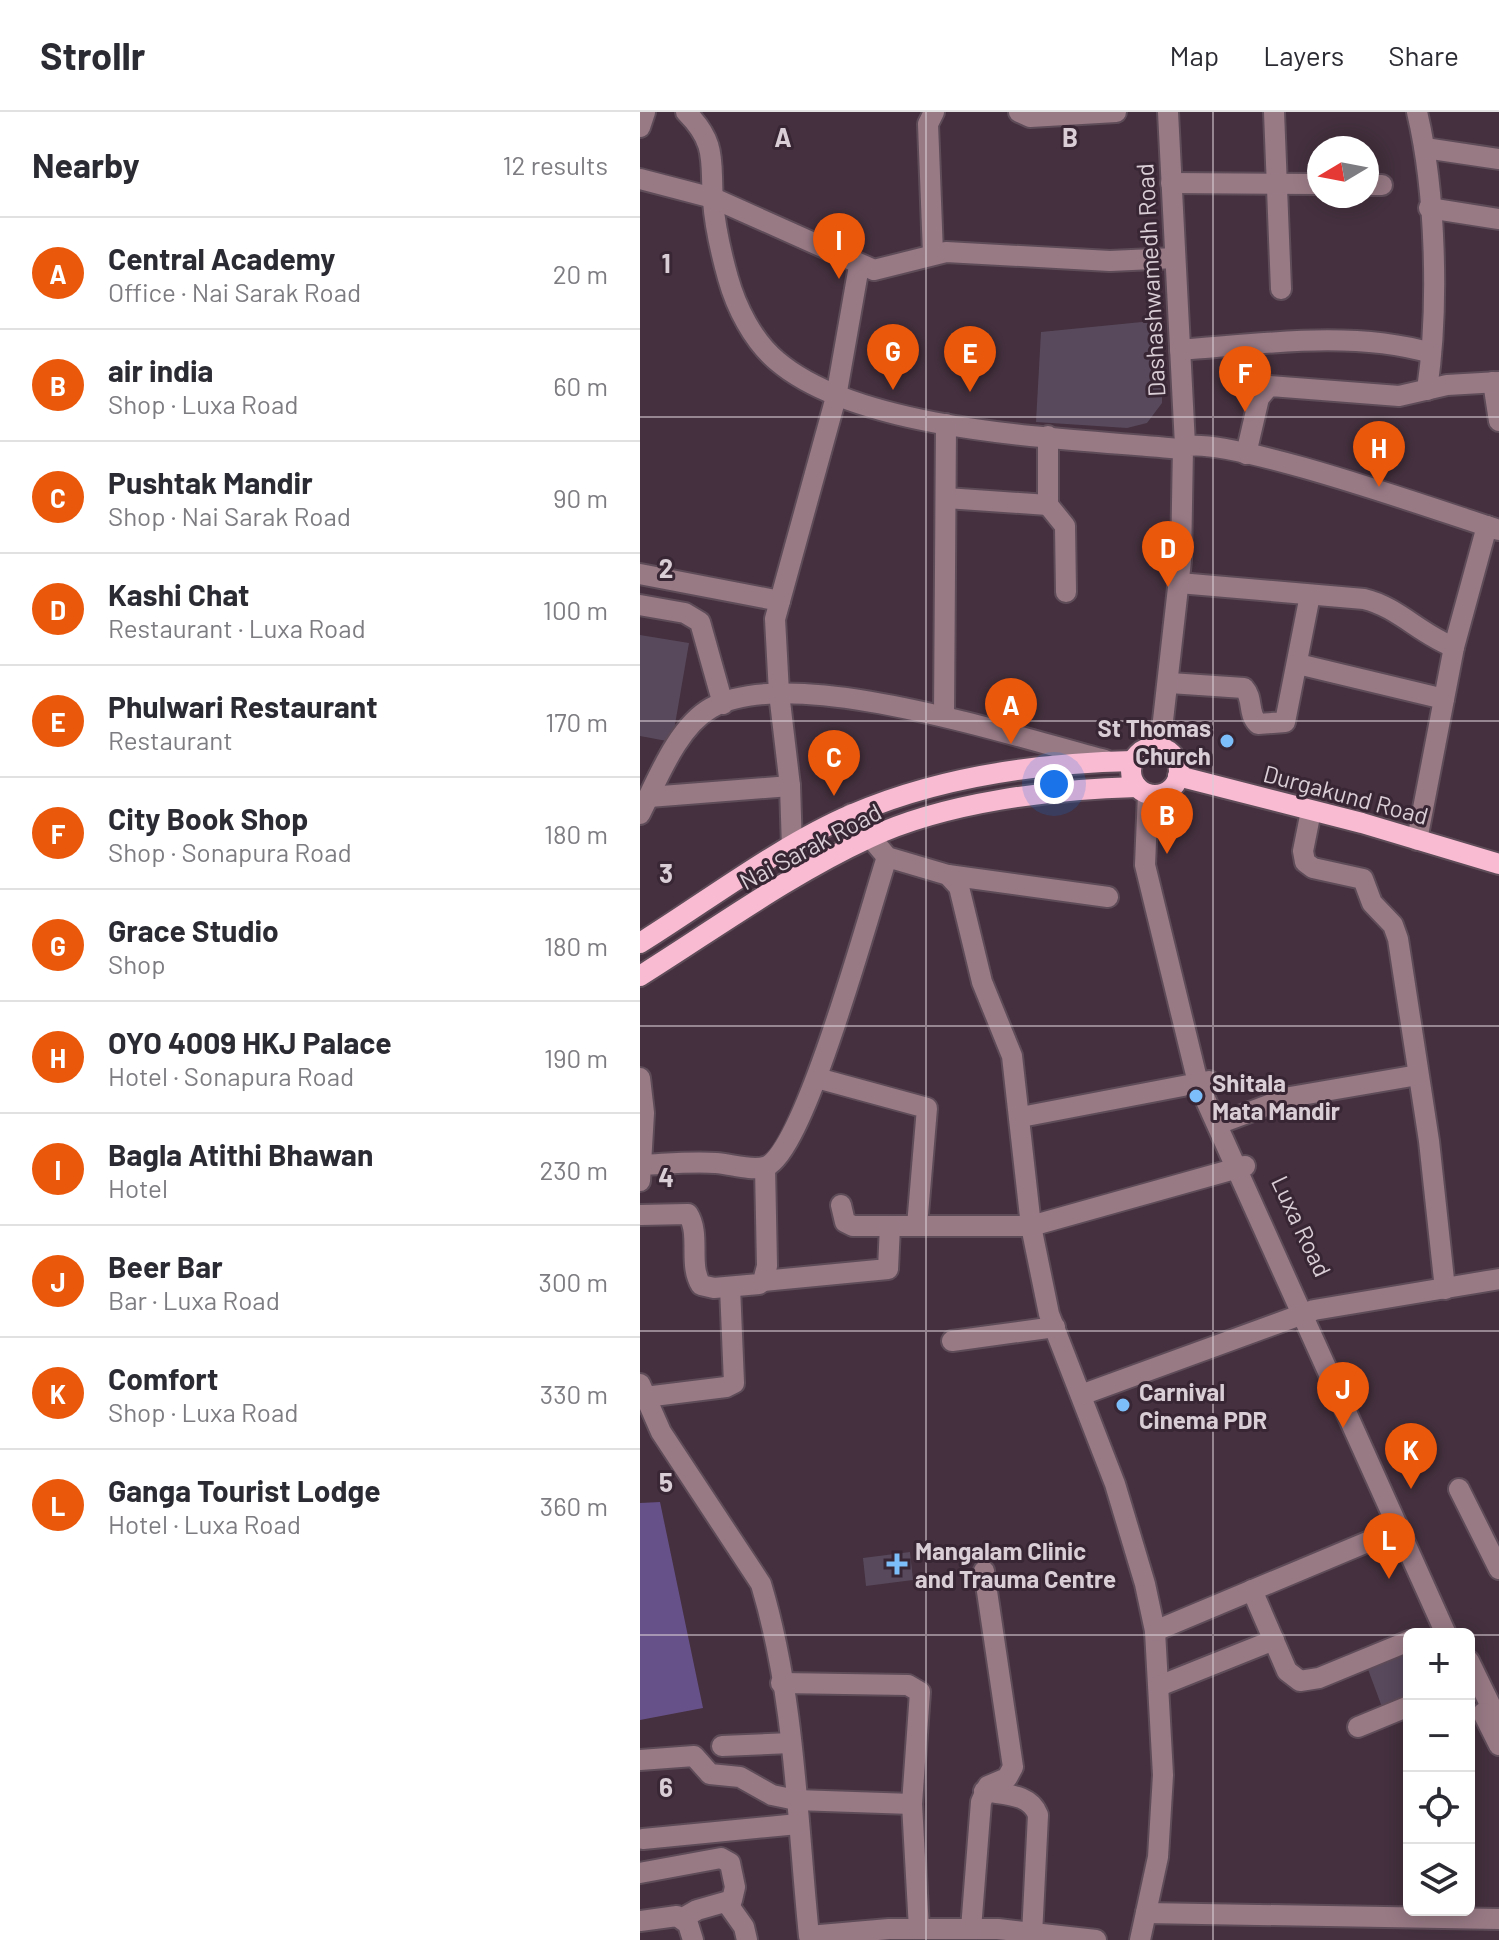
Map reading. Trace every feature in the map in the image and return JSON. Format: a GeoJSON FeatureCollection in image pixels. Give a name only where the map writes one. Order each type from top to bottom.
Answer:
{"type":"FeatureCollection","features":[{"type":"Feature","properties":{"kind":"main road"},"geometry":{"type":"LineString","coordinates":[[1160,747],[1173,755],[1178,776],[1171,788],[1148,792],[1120,761],[1144,749],[1160,747]]}},
{"type":"Feature","properties":{"kind":"main road","name":"Nai Sarak Road"},"geometry":{"type":"LineString","coordinates":[[640,943],[851,814],[957,783],[1120,761]]}},
{"type":"Feature","properties":{"kind":"main road","name":"Durgakund Road"},"geometry":{"type":"LineString","coordinates":[[1178,776],[1499,864]]}},
{"type":"Feature","properties":{"kind":"main road","name":"Nai Sarak Road"},"geometry":{"type":"LineString","coordinates":[[640,976],[807,871],[870,837],[965,809],[1035,796],[1116,788],[1148,792]]}},
{"type":"Feature","properties":{"kind":"street"},"geometry":{"type":"LineString","coordinates":[[640,127],[645,112]]}},
{"type":"Feature","properties":{"kind":"street"},"geometry":{"type":"LineString","coordinates":[[686,112],[695,121],[713,158],[713,198],[719,246],[731,290],[750,328],[775,359],[836,397],[946,424],[1246,454],[1493,528],[1454,647],[1417,840]]}},
{"type":"Feature","properties":{"kind":"street"},"geometry":{"type":"LineString","coordinates":[[933,254],[928,124],[934,112]]}},
{"type":"Feature","properties":{"kind":"street"},"geometry":{"type":"LineString","coordinates":[[1019,112],[1030,117],[1116,112]]}},
{"type":"Feature","properties":{"kind":"street","name":"Dashashwamedh Road"},"geometry":{"type":"LineString","coordinates":[[1168,112],[1185,447]]}},
{"type":"Feature","properties":{"kind":"street"},"geometry":{"type":"LineString","coordinates":[[1274,112],[1281,289]]}},
{"type":"Feature","properties":{"kind":"street"},"geometry":{"type":"LineString","coordinates":[[1417,112],[1425,148],[1429,208],[1431,353],[1427,390]]}},
{"type":"Feature","properties":{"kind":"street"},"geometry":{"type":"LineString","coordinates":[[1425,148],[1499,159]]}},
{"type":"Feature","properties":{"kind":"street"},"geometry":{"type":"LineString","coordinates":[[640,179],[713,198],[859,266],[891,269],[933,254],[1110,261],[1175,258]]}},
{"type":"Feature","properties":{"kind":"street"},"geometry":{"type":"LineString","coordinates":[[1171,183],[1307,184]]}},
{"type":"Feature","properties":{"kind":"street"},"geometry":{"type":"LineString","coordinates":[[1429,208],[1499,219]]}},
{"type":"Feature","properties":{"kind":"street"},"geometry":{"type":"LineString","coordinates":[[792,848],[790,786],[779,693],[775,619],[836,397],[859,266]]}},
{"type":"Feature","properties":{"kind":"street"},"geometry":{"type":"LineString","coordinates":[[1180,350],[1277,343],[1395,342],[1431,353]]}},
{"type":"Feature","properties":{"kind":"street"},"geometry":{"type":"LineString","coordinates":[[1246,454],[1259,398],[1269,386],[1399,396],[1447,385],[1496,382],[1499,421]]}},
{"type":"Feature","properties":{"kind":"street"},"geometry":{"type":"LineString","coordinates":[[944,716],[946,424]]}},
{"type":"Feature","properties":{"kind":"street"},"geometry":{"type":"LineString","coordinates":[[1048,436],[1048,505],[1065,526],[1066,592]]}},
{"type":"Feature","properties":{"kind":"street"},"geometry":{"type":"LineString","coordinates":[[1160,747],[1170,683],[1179,583],[1185,447]]}},
{"type":"Feature","properties":{"kind":"street"},"geometry":{"type":"LineString","coordinates":[[946,498],[1048,505]]}},
{"type":"Feature","properties":{"kind":"street"},"geometry":{"type":"LineString","coordinates":[[640,574],[780,601]]}},
{"type":"Feature","properties":{"kind":"street"},"geometry":{"type":"LineString","coordinates":[[1179,583],[1377,602],[1432,640],[1454,647]]}},
{"type":"Feature","properties":{"kind":"street"},"geometry":{"type":"LineString","coordinates":[[1170,683],[1244,688],[1249,694],[1253,719],[1258,724],[1279,725],[1289,715],[1310,595]]}},
{"type":"Feature","properties":{"kind":"street"},"geometry":{"type":"LineString","coordinates":[[640,605],[685,613],[700,622],[723,704]]}},
{"type":"Feature","properties":{"kind":"street"},"geometry":{"type":"LineString","coordinates":[[1298,664],[1444,699]]}},
{"type":"Feature","properties":{"kind":"street"},"geometry":{"type":"LineString","coordinates":[[644,805],[687,729],[710,708],[779,693],[871,702],[944,716],[1120,761]]}},
{"type":"Feature","properties":{"kind":"street"},"geometry":{"type":"LineString","coordinates":[[644,805],[790,786]]}},
{"type":"Feature","properties":{"kind":"street"},"geometry":{"type":"LineString","coordinates":[[841,1205],[845,1222],[853,1226],[1031,1226],[1240,1168],[1204,1082],[1145,865],[1148,792]]}},
{"type":"Feature","properties":{"kind":"street","name":"Luxa Road"},"geometry":{"type":"LineString","coordinates":[[1148,792],[1159,823],[1157,871],[1204,1082],[1226,1121],[1240,1168],[1405,1527],[1444,1628]]}},
{"type":"Feature","properties":{"kind":"street"},"geometry":{"type":"LineString","coordinates":[[1311,811],[1303,851],[1305,862],[1313,868],[1363,879],[1376,910],[1393,925],[1418,1075],[1445,1289]]}},
{"type":"Feature","properties":{"kind":"street"},"geometry":{"type":"LineString","coordinates":[[851,814],[887,857],[948,875],[1108,897]]}},
{"type":"Feature","properties":{"kind":"street"},"geometry":{"type":"LineString","coordinates":[[640,1078],[644,1113],[641,1173],[705,1162],[765,1167],[776,1161],[788,1147],[817,1078],[887,857]]}},
{"type":"Feature","properties":{"kind":"street"},"geometry":{"type":"LineString","coordinates":[[948,875],[959,887],[982,982],[1006,1033],[1021,1117],[1038,1272],[1129,1529],[1155,1631],[1161,1818],[1158,1857],[1140,1940]]}},
{"type":"Feature","properties":{"kind":"street"},"geometry":{"type":"LineString","coordinates":[[1226,1121],[1290,1097],[1418,1075]]}},
{"type":"Feature","properties":{"kind":"street"},"geometry":{"type":"LineString","coordinates":[[817,1078],[927,1108],[917,1226]]}},
{"type":"Feature","properties":{"kind":"street"},"geometry":{"type":"LineString","coordinates":[[1021,1117],[1204,1082]]}},
{"type":"Feature","properties":{"kind":"street"},"geometry":{"type":"LineString","coordinates":[[763,1281],[767,1266],[765,1167]]}},
{"type":"Feature","properties":{"kind":"street"},"geometry":{"type":"LineString","coordinates":[[640,1215],[688,1214],[693,1225],[698,1281],[706,1287],[752,1286],[763,1281],[888,1269],[890,1226]]}},
{"type":"Feature","properties":{"kind":"street"},"geometry":{"type":"LineString","coordinates":[[1081,1395],[1308,1312],[1499,1279]]}},
{"type":"Feature","properties":{"kind":"street"},"geometry":{"type":"LineString","coordinates":[[730,1287],[734,1383],[726,1387],[642,1390],[661,1432],[761,1584],[791,1743],[810,1938],[890,1935],[919,1929],[971,1929],[998,1935],[1096,1940]]}},
{"type":"Feature","properties":{"kind":"street"},"geometry":{"type":"LineString","coordinates":[[1308,1312],[1396,1530],[1444,1628]]}},
{"type":"Feature","properties":{"kind":"street"},"geometry":{"type":"LineString","coordinates":[[952,1341],[1055,1327]]}},
{"type":"Feature","properties":{"kind":"street"},"geometry":{"type":"LineString","coordinates":[[1459,1489],[1499,1569]]}},
{"type":"Feature","properties":{"kind":"street"},"geometry":{"type":"LineString","coordinates":[[1155,1631],[1396,1530]]}},
{"type":"Feature","properties":{"kind":"street"},"geometry":{"type":"LineString","coordinates":[[984,1571],[1013,1759],[1007,1778],[984,1791]]}},
{"type":"Feature","properties":{"kind":"street"},"geometry":{"type":"LineString","coordinates":[[1252,1590],[1287,1671],[1300,1681],[1319,1678],[1403,1643]]}},
{"type":"Feature","properties":{"kind":"street"},"geometry":{"type":"LineString","coordinates":[[1159,1686],[1274,1640]]}},
{"type":"Feature","properties":{"kind":"street"},"geometry":{"type":"LineString","coordinates":[[781,1683],[915,1687],[921,1697],[912,1804],[919,1929]]}},
{"type":"Feature","properties":{"kind":"street"},"geometry":{"type":"LineString","coordinates":[[1475,1683],[1499,1723]]}},
{"type":"Feature","properties":{"kind":"street"},"geometry":{"type":"LineString","coordinates":[[1475,1686],[1499,1745]]}},
{"type":"Feature","properties":{"kind":"street"},"geometry":{"type":"LineString","coordinates":[[1358,1727],[1403,1708]]}},
{"type":"Feature","properties":{"kind":"street"},"geometry":{"type":"LineString","coordinates":[[722,1746],[791,1743]]}},
{"type":"Feature","properties":{"kind":"street"},"geometry":{"type":"LineString","coordinates":[[640,1760],[694,1756],[710,1774],[740,1777],[772,1795],[796,1800],[912,1804]]}},
{"type":"Feature","properties":{"kind":"street"},"geometry":{"type":"LineString","coordinates":[[971,1929],[984,1791]]}},
{"type":"Feature","properties":{"kind":"street"},"geometry":{"type":"LineString","coordinates":[[984,1791],[1024,1798],[1031,1802],[1038,1815],[1032,1935]]}},
{"type":"Feature","properties":{"kind":"street"},"geometry":{"type":"LineString","coordinates":[[643,1839],[798,1824]]}},
{"type":"Feature","properties":{"kind":"street"},"geometry":{"type":"LineString","coordinates":[[640,1873],[726,1859],[732,1868],[735,1887],[732,1900],[727,1903],[697,1910],[683,1918],[670,1916],[640,1921]]}},
{"type":"Feature","properties":{"kind":"street"},"geometry":{"type":"LineString","coordinates":[[727,1903],[744,1927],[747,1940]]}},
{"type":"Feature","properties":{"kind":"street"},"geometry":{"type":"LineString","coordinates":[[1146,1913],[1499,1919]]}},
{"type":"Feature","properties":{"kind":"street"},"geometry":{"type":"LineString","coordinates":[[683,1918],[693,1940]]}},
{"type":"Feature","properties":{"kind":"shaded area"},"geometry":{"type":"Polygon","coordinates":[[[660,1502],[703,1708],[640,1720],[640,1503],[660,1502]]]}},
{"type":"Feature","properties":{"kind":"building"},"geometry":{"type":"Polygon","coordinates":[[[1162,320],[1162,403],[1147,423],[1127,428],[1036,422],[1041,332],[1162,320]]]}},
{"type":"Feature","properties":{"kind":"building"},"geometry":{"type":"Polygon","coordinates":[[[640,635],[689,643],[672,742],[640,736],[640,635]]]}},
{"type":"Feature","properties":{"kind":"building"},"geometry":{"type":"Polygon","coordinates":[[[910,1552],[913,1580],[866,1586],[863,1558],[910,1552]]]}},
{"type":"Feature","properties":{"kind":"building"},"geometry":{"type":"Polygon","coordinates":[[[1403,1650],[1403,1699],[1382,1707],[1366,1664],[1403,1650]]]}},
{"type":"Feature","properties":{"kind":"place","name":"Bagla Atithi Bhawan"},"geometry":{"type":"Point","coordinates":[839,279]}},
{"type":"Feature","properties":{"kind":"place","name":"Grace Studio"},"geometry":{"type":"Point","coordinates":[893,390]}},
{"type":"Feature","properties":{"kind":"place","name":"Phulwari Restaurant"},"geometry":{"type":"Point","coordinates":[970,392]}},
{"type":"Feature","properties":{"kind":"place","name":"City Book Shop"},"geometry":{"type":"Point","coordinates":[1245,412]}},
{"type":"Feature","properties":{"kind":"place","name":"OYO 4009 HKJ Palace"},"geometry":{"type":"Point","coordinates":[1379,487]}},
{"type":"Feature","properties":{"kind":"place","name":"Kashi Chat"},"geometry":{"type":"Point","coordinates":[1168,587]}},
{"type":"Feature","properties":{"kind":"place","name":"St Thomas Church"},"geometry":{"type":"Point","coordinates":[1227,741]}},
{"type":"Feature","properties":{"kind":"place","name":"Central Academy"},"geometry":{"type":"Point","coordinates":[1011,744]}},
{"type":"Feature","properties":{"kind":"place","name":"Pushtak Mandir"},"geometry":{"type":"Point","coordinates":[834,796]}},
{"type":"Feature","properties":{"kind":"place","name":"air india"},"geometry":{"type":"Point","coordinates":[1167,854]}},
{"type":"Feature","properties":{"kind":"place","name":"Shitala Mata Mandir"},"geometry":{"type":"Point","coordinates":[1196,1096]}},
{"type":"Feature","properties":{"kind":"place","name":"Carnival Cinema PDR"},"geometry":{"type":"Point","coordinates":[1123,1405]}},
{"type":"Feature","properties":{"kind":"place","name":"Beer Bar"},"geometry":{"type":"Point","coordinates":[1343,1428]}},
{"type":"Feature","properties":{"kind":"place","name":"Comfort"},"geometry":{"type":"Point","coordinates":[1411,1489]}},
{"type":"Feature","properties":{"kind":"place","name":"Mangalam Clinic and Trauma Centre"},"geometry":{"type":"Point","coordinates":[897,1564]}},
{"type":"Feature","properties":{"kind":"place","name":"Ganga Tourist Lodge"},"geometry":{"type":"Point","coordinates":[1389,1579]}}]}
